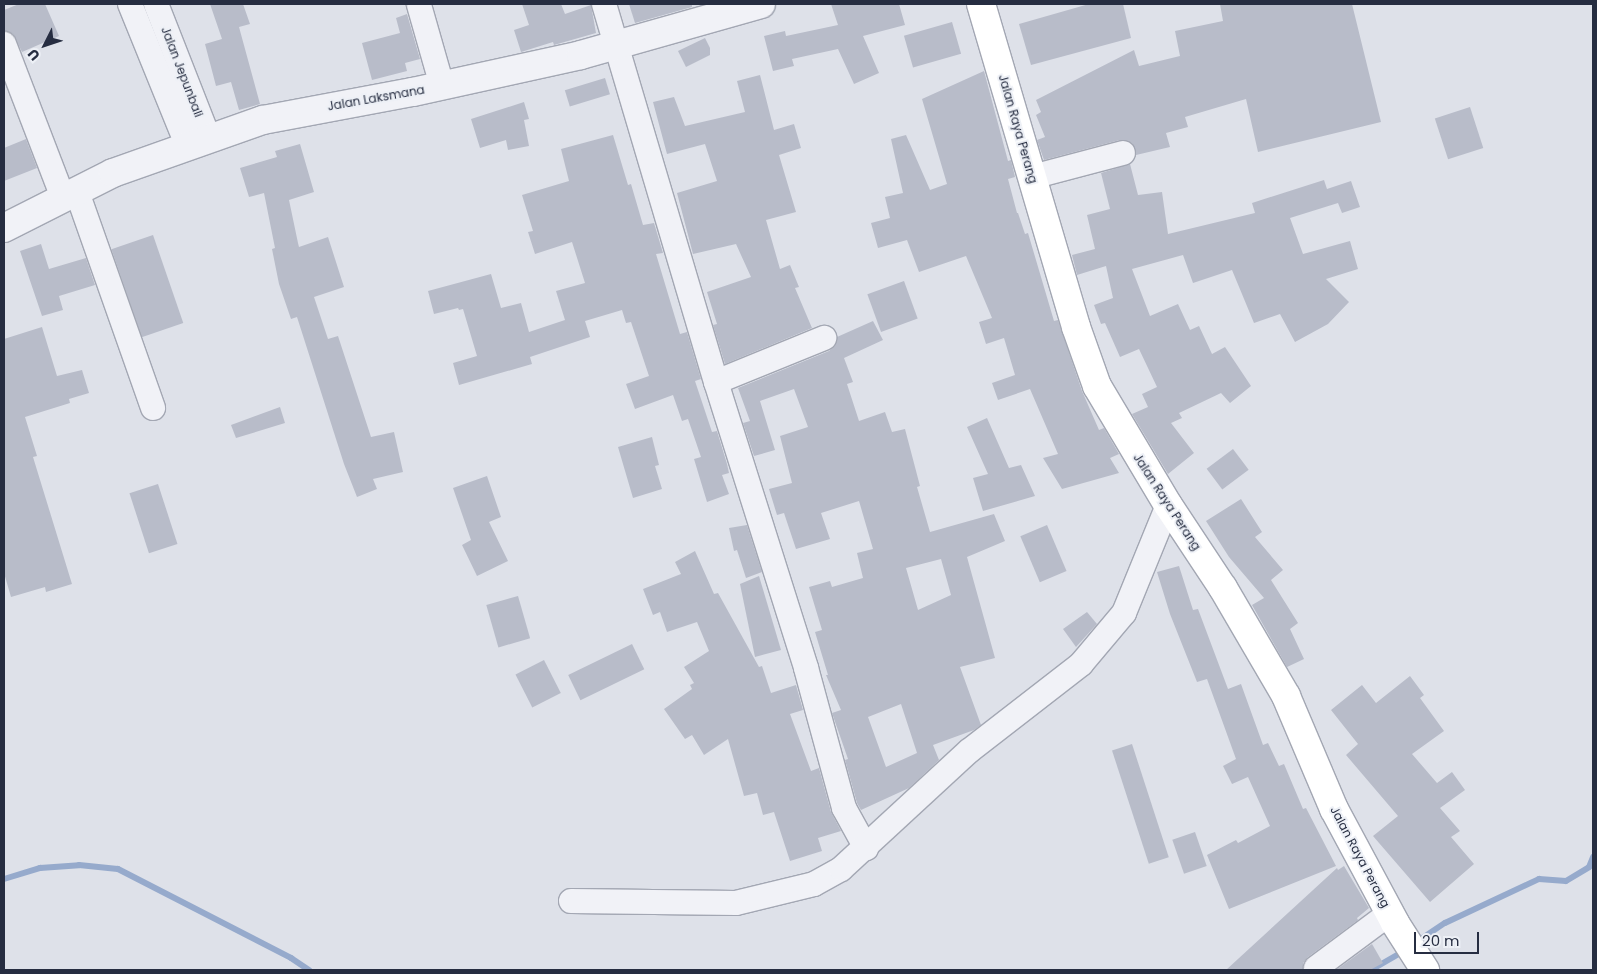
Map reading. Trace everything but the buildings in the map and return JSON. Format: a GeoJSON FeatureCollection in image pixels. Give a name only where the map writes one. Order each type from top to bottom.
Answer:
{"type":"FeatureCollection","features":[{"type":"Feature","properties":{"kind":"main road","name":"Jalan Raya Perang"},"geometry":{"type":"LineString","coordinates":[[982,4],[1076,327],[1097,386],[1168,505],[1223,588],[1286,696],[1334,809],[1392,918],[1426,970]]}},
{"type":"Feature","properties":{"kind":"street"},"geometry":{"type":"LineString","coordinates":[[130,4],[198,143]]}},
{"type":"Feature","properties":{"kind":"street","name":"Jalan Jepunbali"},"geometry":{"type":"LineString","coordinates":[[156,4],[198,143]]}},
{"type":"Feature","properties":{"kind":"street"},"geometry":{"type":"LineString","coordinates":[[604,4],[716,382],[806,668],[844,808],[866,848]]}},
{"type":"Feature","properties":{"kind":"street","name":"Jalan Laksmana"},"geometry":{"type":"LineString","coordinates":[[4,228],[113,173],[263,120],[442,86],[617,46],[761,4]]}},
{"type":"Feature","properties":{"kind":"street"},"geometry":{"type":"LineString","coordinates":[[419,6],[442,86]]}},
{"type":"Feature","properties":{"kind":"street"},"geometry":{"type":"LineString","coordinates":[[4,44],[70,195],[153,408]]}},
{"type":"Feature","properties":{"kind":"street"},"geometry":{"type":"LineString","coordinates":[[1032,177],[1123,153]]}},
{"type":"Feature","properties":{"kind":"street"},"geometry":{"type":"LineString","coordinates":[[716,382],[824,338]]}},
{"type":"Feature","properties":{"kind":"street"},"geometry":{"type":"LineString","coordinates":[[571,901],[736,903],[814,884],[841,869],[969,752],[1081,664],[1124,612],[1168,505]]}},
{"type":"Feature","properties":{"kind":"street"},"geometry":{"type":"LineString","coordinates":[[1316,968],[1392,918]]}},
{"type":"Feature","properties":{"kind":"waterway"},"geometry":{"type":"LineString","coordinates":[[1415,943],[1445,923],[1539,879],[1566,881],[1589,867],[1593,857]]}},
{"type":"Feature","properties":{"kind":"waterway"},"geometry":{"type":"LineString","coordinates":[[4,879],[40,868],[79,865],[118,869],[291,958],[309,970]]}},
{"type":"Feature","properties":{"kind":"waterway"},"geometry":{"type":"LineString","coordinates":[[1371,970],[1405,950]]}}]}
